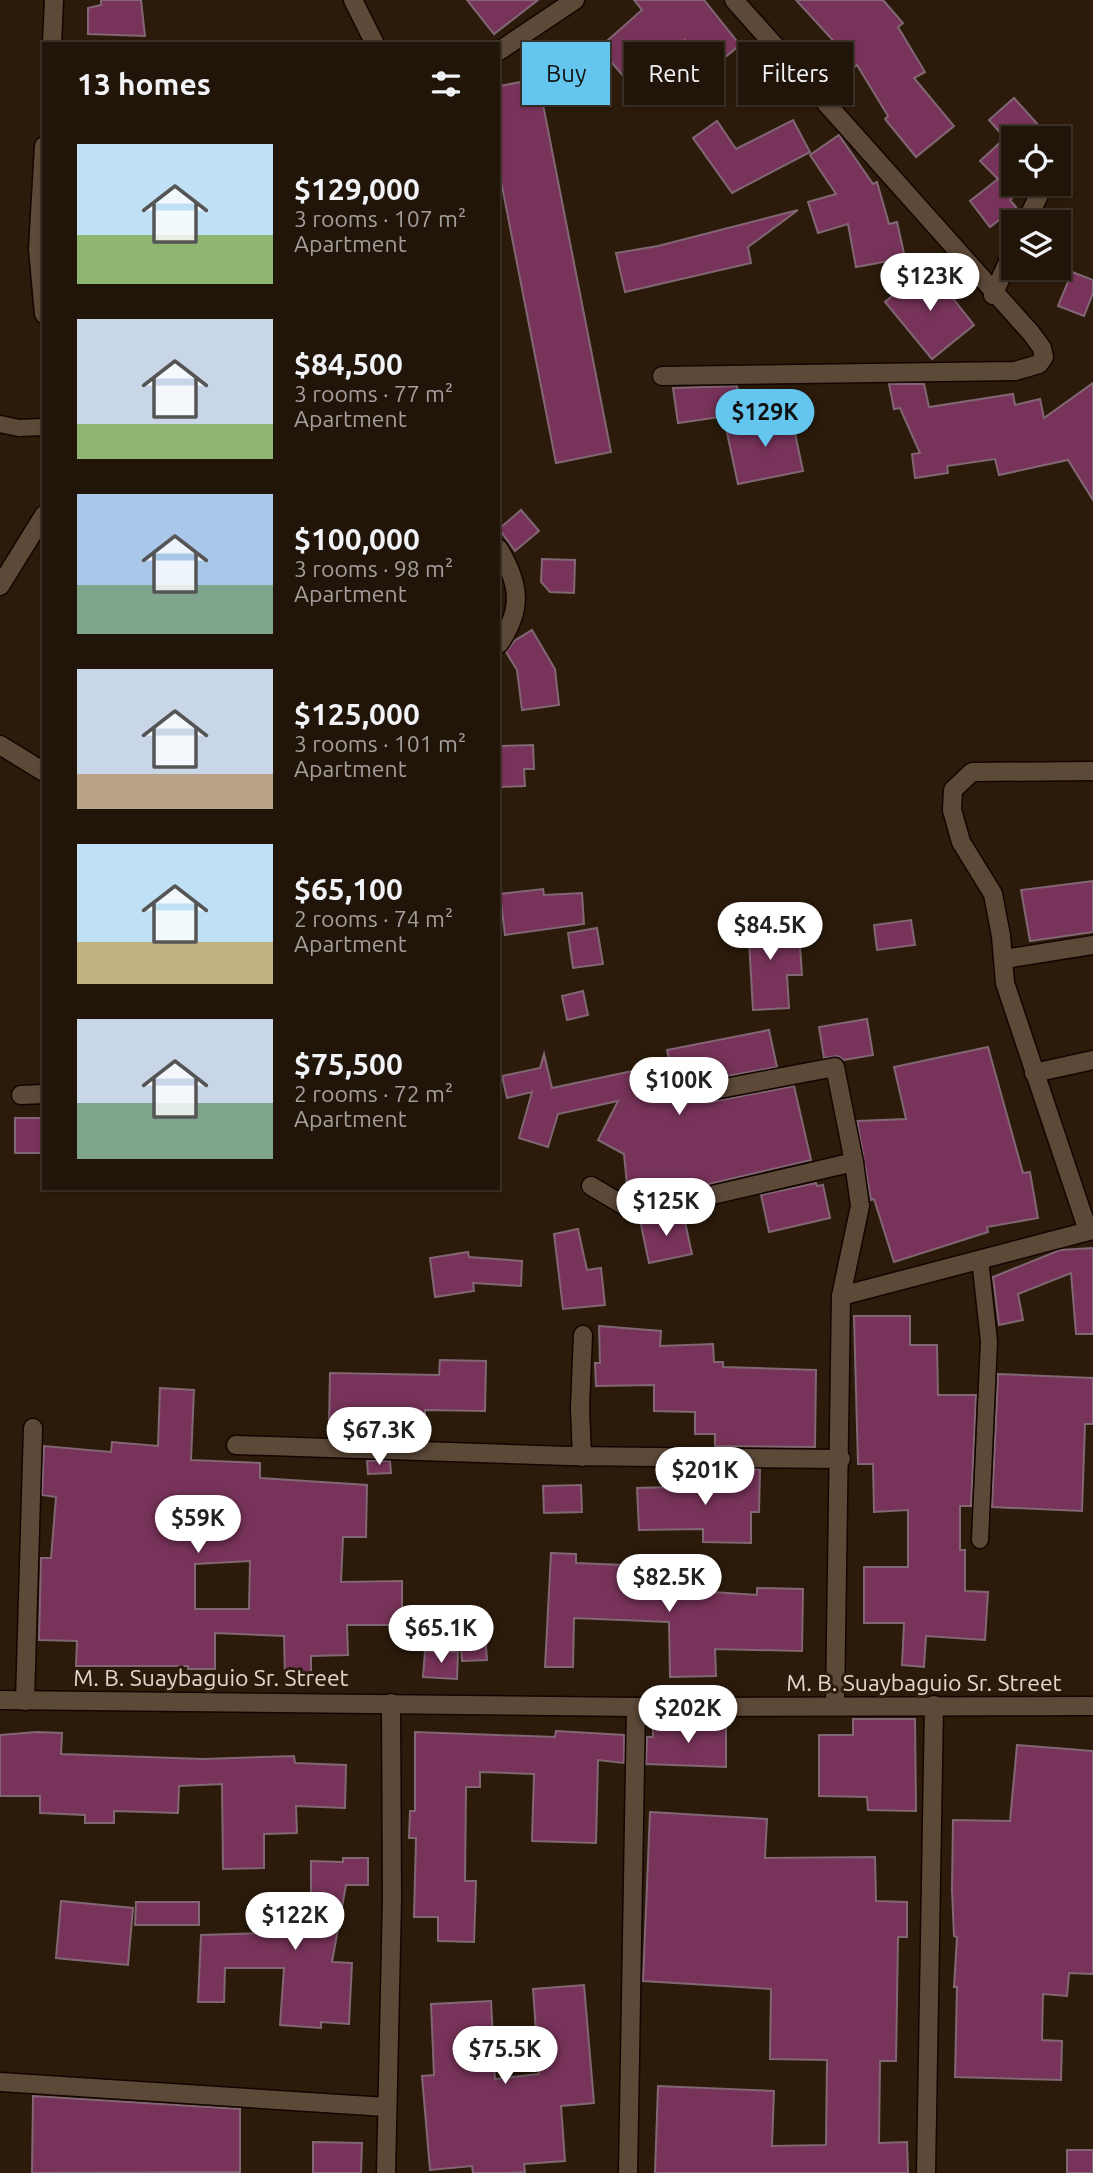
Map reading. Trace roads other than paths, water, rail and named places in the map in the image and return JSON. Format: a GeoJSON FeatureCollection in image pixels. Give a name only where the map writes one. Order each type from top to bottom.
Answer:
{"type":"FeatureCollection","features":[{"type":"Feature","properties":{"kind":"street"},"geometry":{"type":"LineString","coordinates":[[51,42],[54,0]]}},
{"type":"Feature","properties":{"kind":"street"},"geometry":{"type":"LineString","coordinates":[[353,0],[374,42]]}},
{"type":"Feature","properties":{"kind":"street"},"geometry":{"type":"LineString","coordinates":[[500,50],[575,0]]}},
{"type":"Feature","properties":{"kind":"street"},"geometry":{"type":"LineString","coordinates":[[662,376],[1015,371],[1039,364],[1044,357],[1042,348],[734,0]]}},
{"type":"Feature","properties":{"kind":"street"},"geometry":{"type":"LineString","coordinates":[[42,180],[38,249],[42,292]]}},
{"type":"Feature","properties":{"kind":"street"},"geometry":{"type":"LineString","coordinates":[[993,295],[1001,277]]}},
{"type":"Feature","properties":{"kind":"street"},"geometry":{"type":"LineString","coordinates":[[0,586],[42,517]]}},
{"type":"Feature","properties":{"kind":"street"},"geometry":{"type":"LineString","coordinates":[[500,552],[519,599],[510,627],[500,642]]}},
{"type":"Feature","properties":{"kind":"street"},"geometry":{"type":"LineString","coordinates":[[0,745],[42,771]]}},
{"type":"Feature","properties":{"kind":"street"},"geometry":{"type":"LineString","coordinates":[[841,1296],[1091,1231],[1005,983],[1004,959],[993,894],[961,842],[952,810],[953,790],[972,772],[1093,771]]}},
{"type":"Feature","properties":{"kind":"street"},"geometry":{"type":"LineString","coordinates":[[1004,959],[1093,945]]}},
{"type":"Feature","properties":{"kind":"street"},"geometry":{"type":"LineString","coordinates":[[1034,1073],[1093,1060]]}},
{"type":"Feature","properties":{"kind":"street"},"geometry":{"type":"LineString","coordinates":[[709,1091],[835,1067],[860,1206],[841,1296],[841,1459],[835,1706]]}},
{"type":"Feature","properties":{"kind":"street"},"geometry":{"type":"LineString","coordinates":[[21,1095],[42,1094]]}},
{"type":"Feature","properties":{"kind":"street"},"geometry":{"type":"LineString","coordinates":[[591,1186],[630,1209],[656,1208],[854,1161]]}},
{"type":"Feature","properties":{"kind":"street"},"geometry":{"type":"LineString","coordinates":[[582,1457],[580,1408],[583,1335]]}},
{"type":"Feature","properties":{"kind":"street"},"geometry":{"type":"LineString","coordinates":[[25,1701],[33,1428]]}},
{"type":"Feature","properties":{"kind":"street"},"geometry":{"type":"LineString","coordinates":[[236,1446],[582,1457],[841,1459]]}},
{"type":"Feature","properties":{"kind":"street","name":"M. B. Suaybaguio Sr. Street"},"geometry":{"type":"LineString","coordinates":[[0,1700],[636,1707],[1093,1706]]}},
{"type":"Feature","properties":{"kind":"street"},"geometry":{"type":"LineString","coordinates":[[386,2173],[392,1899],[391,1703]]}},
{"type":"Feature","properties":{"kind":"street"},"geometry":{"type":"LineString","coordinates":[[926,2173],[933,1705]]}},
{"type":"Feature","properties":{"kind":"street"},"geometry":{"type":"LineString","coordinates":[[628,2173],[636,1707]]}},
{"type":"Feature","properties":{"kind":"street"},"geometry":{"type":"LineString","coordinates":[[0,2082],[386,2107]]}},
{"type":"Feature","properties":{"kind":"lane"},"geometry":{"type":"LineString","coordinates":[[0,424],[19,428],[42,427]]}},
{"type":"Feature","properties":{"kind":"lane"},"geometry":{"type":"LineString","coordinates":[[980,1259],[989,1341],[981,1540]]}}]}
